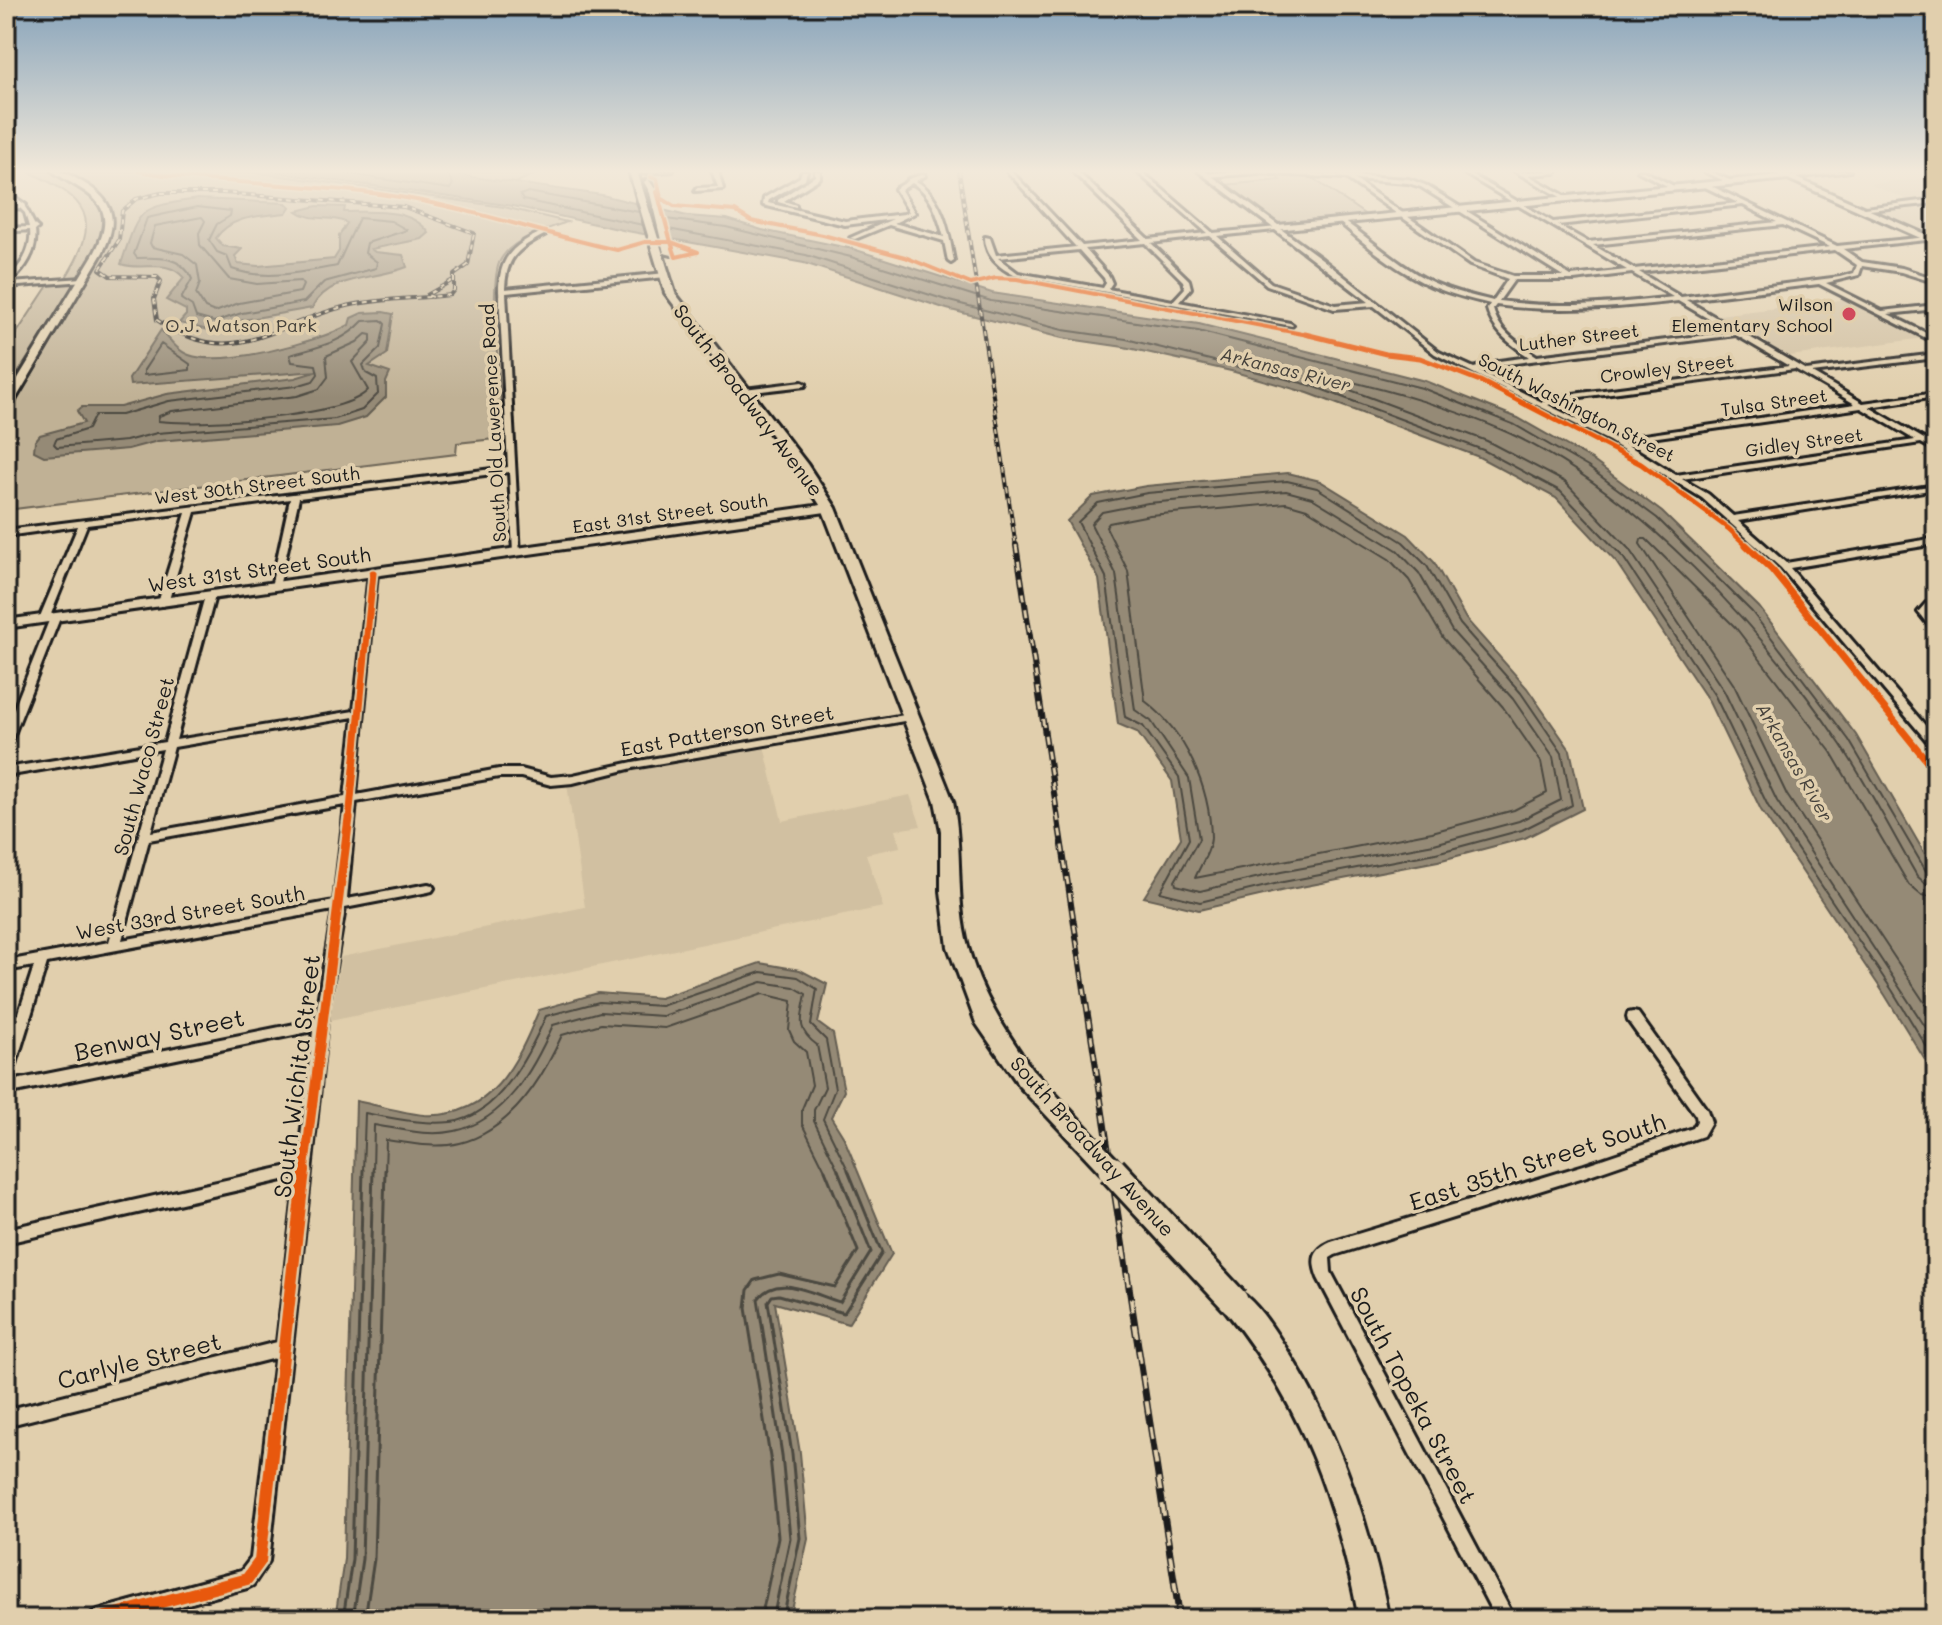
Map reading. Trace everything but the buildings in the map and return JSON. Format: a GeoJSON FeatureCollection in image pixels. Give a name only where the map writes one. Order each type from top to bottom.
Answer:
{"type":"FeatureCollection","features":[{"type":"Feature","properties":{"kind":"main road","name":"South Broadway Avenue"},"geometry":{"type":"LineString","coordinates":[[655,247],[670,293],[829,508],[948,818],[951,891],[958,947],[987,1023],[1026,1078],[1258,1327],[1315,1427],[1360,1550],[1374,1619]]}},
{"type":"Feature","properties":{"kind":"main road"},"geometry":{"type":"LineString","coordinates":[[666,274],[671,268],[668,247]]}},
{"type":"Feature","properties":{"kind":"street"},"geometry":{"type":"LineString","coordinates":[[6,284],[23,264],[32,247]]}},
{"type":"Feature","properties":{"kind":"street"},"geometry":{"type":"LineString","coordinates":[[6,407],[100,247]]}},
{"type":"Feature","properties":{"kind":"street","name":"South Old Lawerence Road"},"geometry":{"type":"LineString","coordinates":[[517,553],[502,291],[504,261],[521,247]]}},
{"type":"Feature","properties":{"kind":"street"},"geometry":{"type":"LineString","coordinates":[[948,247],[951,261]]}},
{"type":"Feature","properties":{"kind":"street"},"geometry":{"type":"LineString","coordinates":[[990,247],[1000,265],[1016,274],[1290,325]]}},
{"type":"Feature","properties":{"kind":"street"},"geometry":{"type":"LineString","coordinates":[[994,257],[1094,247]]}},
{"type":"Feature","properties":{"kind":"street"},"geometry":{"type":"LineString","coordinates":[[1152,247],[1186,280],[1188,288],[1175,303]]}},
{"type":"Feature","properties":{"kind":"street"},"geometry":{"type":"LineString","coordinates":[[1226,247],[1269,284],[1285,292],[1334,307],[1373,304]]}},
{"type":"Feature","properties":{"kind":"street","name":"South Washington Street"},"geometry":{"type":"LineString","coordinates":[[1300,247],[1437,353],[1617,441],[1677,477],[1733,519],[1784,566],[1936,745]]}},
{"type":"Feature","properties":{"kind":"street"},"geometry":{"type":"LineString","coordinates":[[1376,247],[1416,276],[1456,293],[1494,302],[1573,310],[1820,282],[1854,275],[1859,271],[1860,264]]}},
{"type":"Feature","properties":{"kind":"street"},"geometry":{"type":"LineString","coordinates":[[1447,247],[1472,264],[1512,278],[1570,279],[1847,247]]}},
{"type":"Feature","properties":{"kind":"street"},"geometry":{"type":"LineString","coordinates":[[1519,247],[1570,279]]}},
{"type":"Feature","properties":{"kind":"street"},"geometry":{"type":"LineString","coordinates":[[1591,247],[1936,449]]}},
{"type":"Feature","properties":{"kind":"street"},"geometry":{"type":"LineString","coordinates":[[1081,248],[1107,277],[1109,283],[1105,290]]}},
{"type":"Feature","properties":{"kind":"street"},"geometry":{"type":"LineString","coordinates":[[1837,248],[1860,264],[1902,270],[1936,281]]}},
{"type":"Feature","properties":{"kind":"street"},"geometry":{"type":"LineString","coordinates":[[502,291],[666,274]]}},
{"type":"Feature","properties":{"kind":"street"},"geometry":{"type":"LineString","coordinates":[[1512,278],[1490,309],[1492,322],[1512,342],[1535,358]]}},
{"type":"Feature","properties":{"kind":"street"},"geometry":{"type":"LineString","coordinates":[[6,284],[83,280]]}},
{"type":"Feature","properties":{"kind":"street"},"geometry":{"type":"LineString","coordinates":[[1820,282],[1936,341]]}},
{"type":"Feature","properties":{"kind":"street"},"geometry":{"type":"LineString","coordinates":[[1881,314],[1936,307]]}},
{"type":"Feature","properties":{"kind":"street","name":"Luther Street"},"geometry":{"type":"LineString","coordinates":[[1472,371],[1499,363],[1737,333]]}},
{"type":"Feature","properties":{"kind":"street"},"geometry":{"type":"LineString","coordinates":[[1806,372],[1936,356]]}},
{"type":"Feature","properties":{"kind":"street","name":"Crowley Street"},"geometry":{"type":"LineString","coordinates":[[1542,404],[1573,396],[1796,367]]}},
{"type":"Feature","properties":{"kind":"street"},"geometry":{"type":"LineString","coordinates":[[744,391],[802,384]]}},
{"type":"Feature","properties":{"kind":"street","name":"Tulsa Street"},"geometry":{"type":"LineString","coordinates":[[1617,441],[1936,395]]}},
{"type":"Feature","properties":{"kind":"street","name":"Gidley Street"},"geometry":{"type":"LineString","coordinates":[[1677,477],[1936,439]]}},
{"type":"Feature","properties":{"kind":"street","name":"West 30th Street South"},"geometry":{"type":"LineString","coordinates":[[6,533],[511,469]]}},
{"type":"Feature","properties":{"kind":"street"},"geometry":{"type":"LineString","coordinates":[[1733,519],[1936,487]]}},
{"type":"Feature","properties":{"kind":"street"},"geometry":{"type":"LineString","coordinates":[[275,587],[295,496]]}},
{"type":"Feature","properties":{"kind":"street","name":"East 31st Street South"},"geometry":{"type":"LineString","coordinates":[[517,553],[829,508]]}},
{"type":"Feature","properties":{"kind":"street"},"geometry":{"type":"LineString","coordinates":[[163,603],[191,510]]}},
{"type":"Feature","properties":{"kind":"street"},"geometry":{"type":"LineString","coordinates":[[6,742],[84,523]]}},
{"type":"Feature","properties":{"kind":"street"},"geometry":{"type":"LineString","coordinates":[[1784,566],[1936,541]]}},
{"type":"Feature","properties":{"kind":"street","name":"West 31st Street South"},"geometry":{"type":"LineString","coordinates":[[6,624],[517,553]]}},
{"type":"Feature","properties":{"kind":"street","name":"South Wichita Street"},"geometry":{"type":"LineString","coordinates":[[98,1619],[247,1579],[260,1561],[321,1024],[340,905],[373,573]]}},
{"type":"Feature","properties":{"kind":"street","name":"South Waco Street"},"geometry":{"type":"LineString","coordinates":[[114,946],[210,596]]}},
{"type":"Feature","properties":{"kind":"street"},"geometry":{"type":"LineString","coordinates":[[1936,603],[1925,609],[1925,616],[1936,629]]}},
{"type":"Feature","properties":{"kind":"street"},"geometry":{"type":"LineString","coordinates":[[6,772],[359,713]]}},
{"type":"Feature","properties":{"kind":"street","name":"East Patterson Street"},"geometry":{"type":"LineString","coordinates":[[351,800],[499,773],[521,773],[551,781],[910,717]]}},
{"type":"Feature","properties":{"kind":"street"},"geometry":{"type":"LineString","coordinates":[[144,837],[351,800]]}},
{"type":"Feature","properties":{"kind":"street","name":"West 33rd Street South"},"geometry":{"type":"LineString","coordinates":[[6,966],[428,888]]}},
{"type":"Feature","properties":{"kind":"street"},"geometry":{"type":"LineString","coordinates":[[6,1074],[42,959]]}},
{"type":"Feature","properties":{"kind":"street","name":"East 35th Street South"},"geometry":{"type":"LineString","coordinates":[[1389,1231],[1698,1132],[1704,1122],[1702,1114],[1633,1017]]}},
{"type":"Feature","properties":{"kind":"street","name":"Benway Street"},"geometry":{"type":"LineString","coordinates":[[6,1088],[321,1024]]}},
{"type":"Feature","properties":{"kind":"street"},"geometry":{"type":"LineString","coordinates":[[6,1236],[304,1169]]}},
{"type":"Feature","properties":{"kind":"street","name":"South Topeka Street"},"geometry":{"type":"LineString","coordinates":[[1389,1231],[1331,1249],[1322,1255],[1323,1273],[1506,1619]]}},
{"type":"Feature","properties":{"kind":"street","name":"Carlyle Street"},"geometry":{"type":"LineString","coordinates":[[6,1418],[284,1348]]}},
{"type":"Feature","properties":{"kind":"shaded area"},"geometry":{"type":"Polygon","coordinates":[[[1849,299],[1924,338],[1783,357],[1711,316],[1849,299]]]}},
{"type":"Feature","properties":{"kind":"shaded area"},"geometry":{"type":"Polygon","coordinates":[[[764,746],[782,821],[910,795],[921,826],[896,830],[900,847],[866,854],[883,907],[330,1021],[341,957],[585,907],[567,784],[764,746]]]}},
{"type":"Feature","properties":{"kind":"green space","name":"O.J. Watson Park"},"geometry":{"type":"Polygon","coordinates":[[[81,247],[513,247],[499,263],[495,297],[504,438],[457,443],[456,454],[6,510],[6,419],[89,278],[65,279],[81,247]]]}},
{"type":"Feature","properties":{"kind":"green space"},"geometry":{"type":"Polygon","coordinates":[[[49,284],[73,284],[72,288],[6,392],[6,339],[14,337],[49,284]]]}},
{"type":"Feature","properties":{"kind":"water"},"geometry":{"type":"Polygon","coordinates":[[[127,247],[228,247],[242,249],[235,256],[238,264],[258,266],[334,259],[339,247],[382,247],[371,249],[403,255],[407,267],[341,284],[320,297],[312,308],[243,320],[212,331],[179,323],[186,310],[166,300],[184,278],[177,272],[162,266],[121,264],[127,247]]]}},
{"type":"Feature","properties":{"kind":"water","name":"Arkansas River"},"geometry":{"type":"Polygon","coordinates":[[[715,247],[843,247],[992,293],[1199,324],[1425,381],[1518,418],[1592,460],[1662,512],[1759,607],[1856,735],[1936,873],[1936,1078],[1885,995],[1761,810],[1708,700],[1616,562],[1556,498],[1479,457],[1308,393],[1231,371],[1124,347],[1062,338],[947,309],[804,263],[715,247]]]}},
{"type":"Feature","properties":{"kind":"water"},"geometry":{"type":"Polygon","coordinates":[[[362,313],[393,314],[387,354],[369,366],[390,373],[386,382],[386,397],[366,417],[337,426],[158,441],[128,449],[44,456],[34,451],[35,441],[40,435],[84,423],[77,411],[82,407],[120,407],[167,394],[295,378],[318,371],[130,385],[129,379],[161,330],[177,348],[189,355],[224,358],[270,351],[316,339],[349,325],[351,318],[362,313]]]}},
{"type":"Feature","properties":{"kind":"water"},"geometry":{"type":"Polygon","coordinates":[[[1288,473],[1320,481],[1408,535],[1434,562],[1466,619],[1527,688],[1570,750],[1583,809],[1525,838],[1438,861],[1199,910],[1144,897],[1181,838],[1172,781],[1137,732],[1118,724],[1099,579],[1067,521],[1093,496],[1146,486],[1288,473]]]}},
{"type":"Feature","properties":{"kind":"water"},"geometry":{"type":"Polygon","coordinates":[[[760,963],[800,970],[827,984],[818,1023],[833,1034],[844,1091],[831,1117],[844,1138],[892,1254],[848,1324],[775,1303],[800,1453],[808,1539],[790,1619],[335,1619],[344,1559],[356,1101],[424,1115],[447,1114],[467,1108],[484,1098],[511,1068],[539,1010],[598,993],[660,998],[760,963]]]}},
{"type":"Feature","properties":{"kind":"railway"},"geometry":{"type":"LineString","coordinates":[[115,247],[100,269],[110,276],[157,277],[161,281],[154,299],[157,320],[184,335],[208,342],[231,343],[252,339],[360,303],[431,296]]}},
{"type":"Feature","properties":{"kind":"railway"},"geometry":{"type":"LineString","coordinates":[[431,296],[450,295],[454,290],[454,275],[468,265],[471,247]]}},
{"type":"Feature","properties":{"kind":"railway"},"geometry":{"type":"LineString","coordinates":[[970,247],[1016,547]]}},
{"type":"Feature","properties":{"kind":"railway"},"geometry":{"type":"LineString","coordinates":[[431,296],[427,295],[453,280]]}},
{"type":"Feature","properties":{"kind":"railway"},"geometry":{"type":"LineString","coordinates":[[1016,545],[1112,1172]]}},
{"type":"Feature","properties":{"kind":"railway"},"geometry":{"type":"LineString","coordinates":[[1111,1170],[1180,1619]]}},
{"type":"Feature","properties":{"kind":"cycle path"},"geometry":{"type":"LineString","coordinates":[[604,247],[617,250],[633,247]]}},
{"type":"Feature","properties":{"kind":"cycle path"},"geometry":{"type":"LineString","coordinates":[[673,247],[676,257],[698,252],[687,247]]}},
{"type":"Feature","properties":{"kind":"cycle path"},"geometry":{"type":"LineString","coordinates":[[867,247],[905,257],[971,284],[996,278],[1017,279],[1291,330],[1386,354],[1420,358],[1480,381],[1641,464],[1729,529],[1772,570],[1936,772]]}},
{"type":"Feature","properties":{"kind":"cycle path"},"geometry":{"type":"LineString","coordinates":[[98,1619],[247,1579],[260,1561],[323,1004],[341,897],[373,573]]}},
{"type":"Feature","properties":{"kind":"place","name":"Wilson Elementary School"},"geometry":{"type":"Point","coordinates":[1849,314]}}]}
